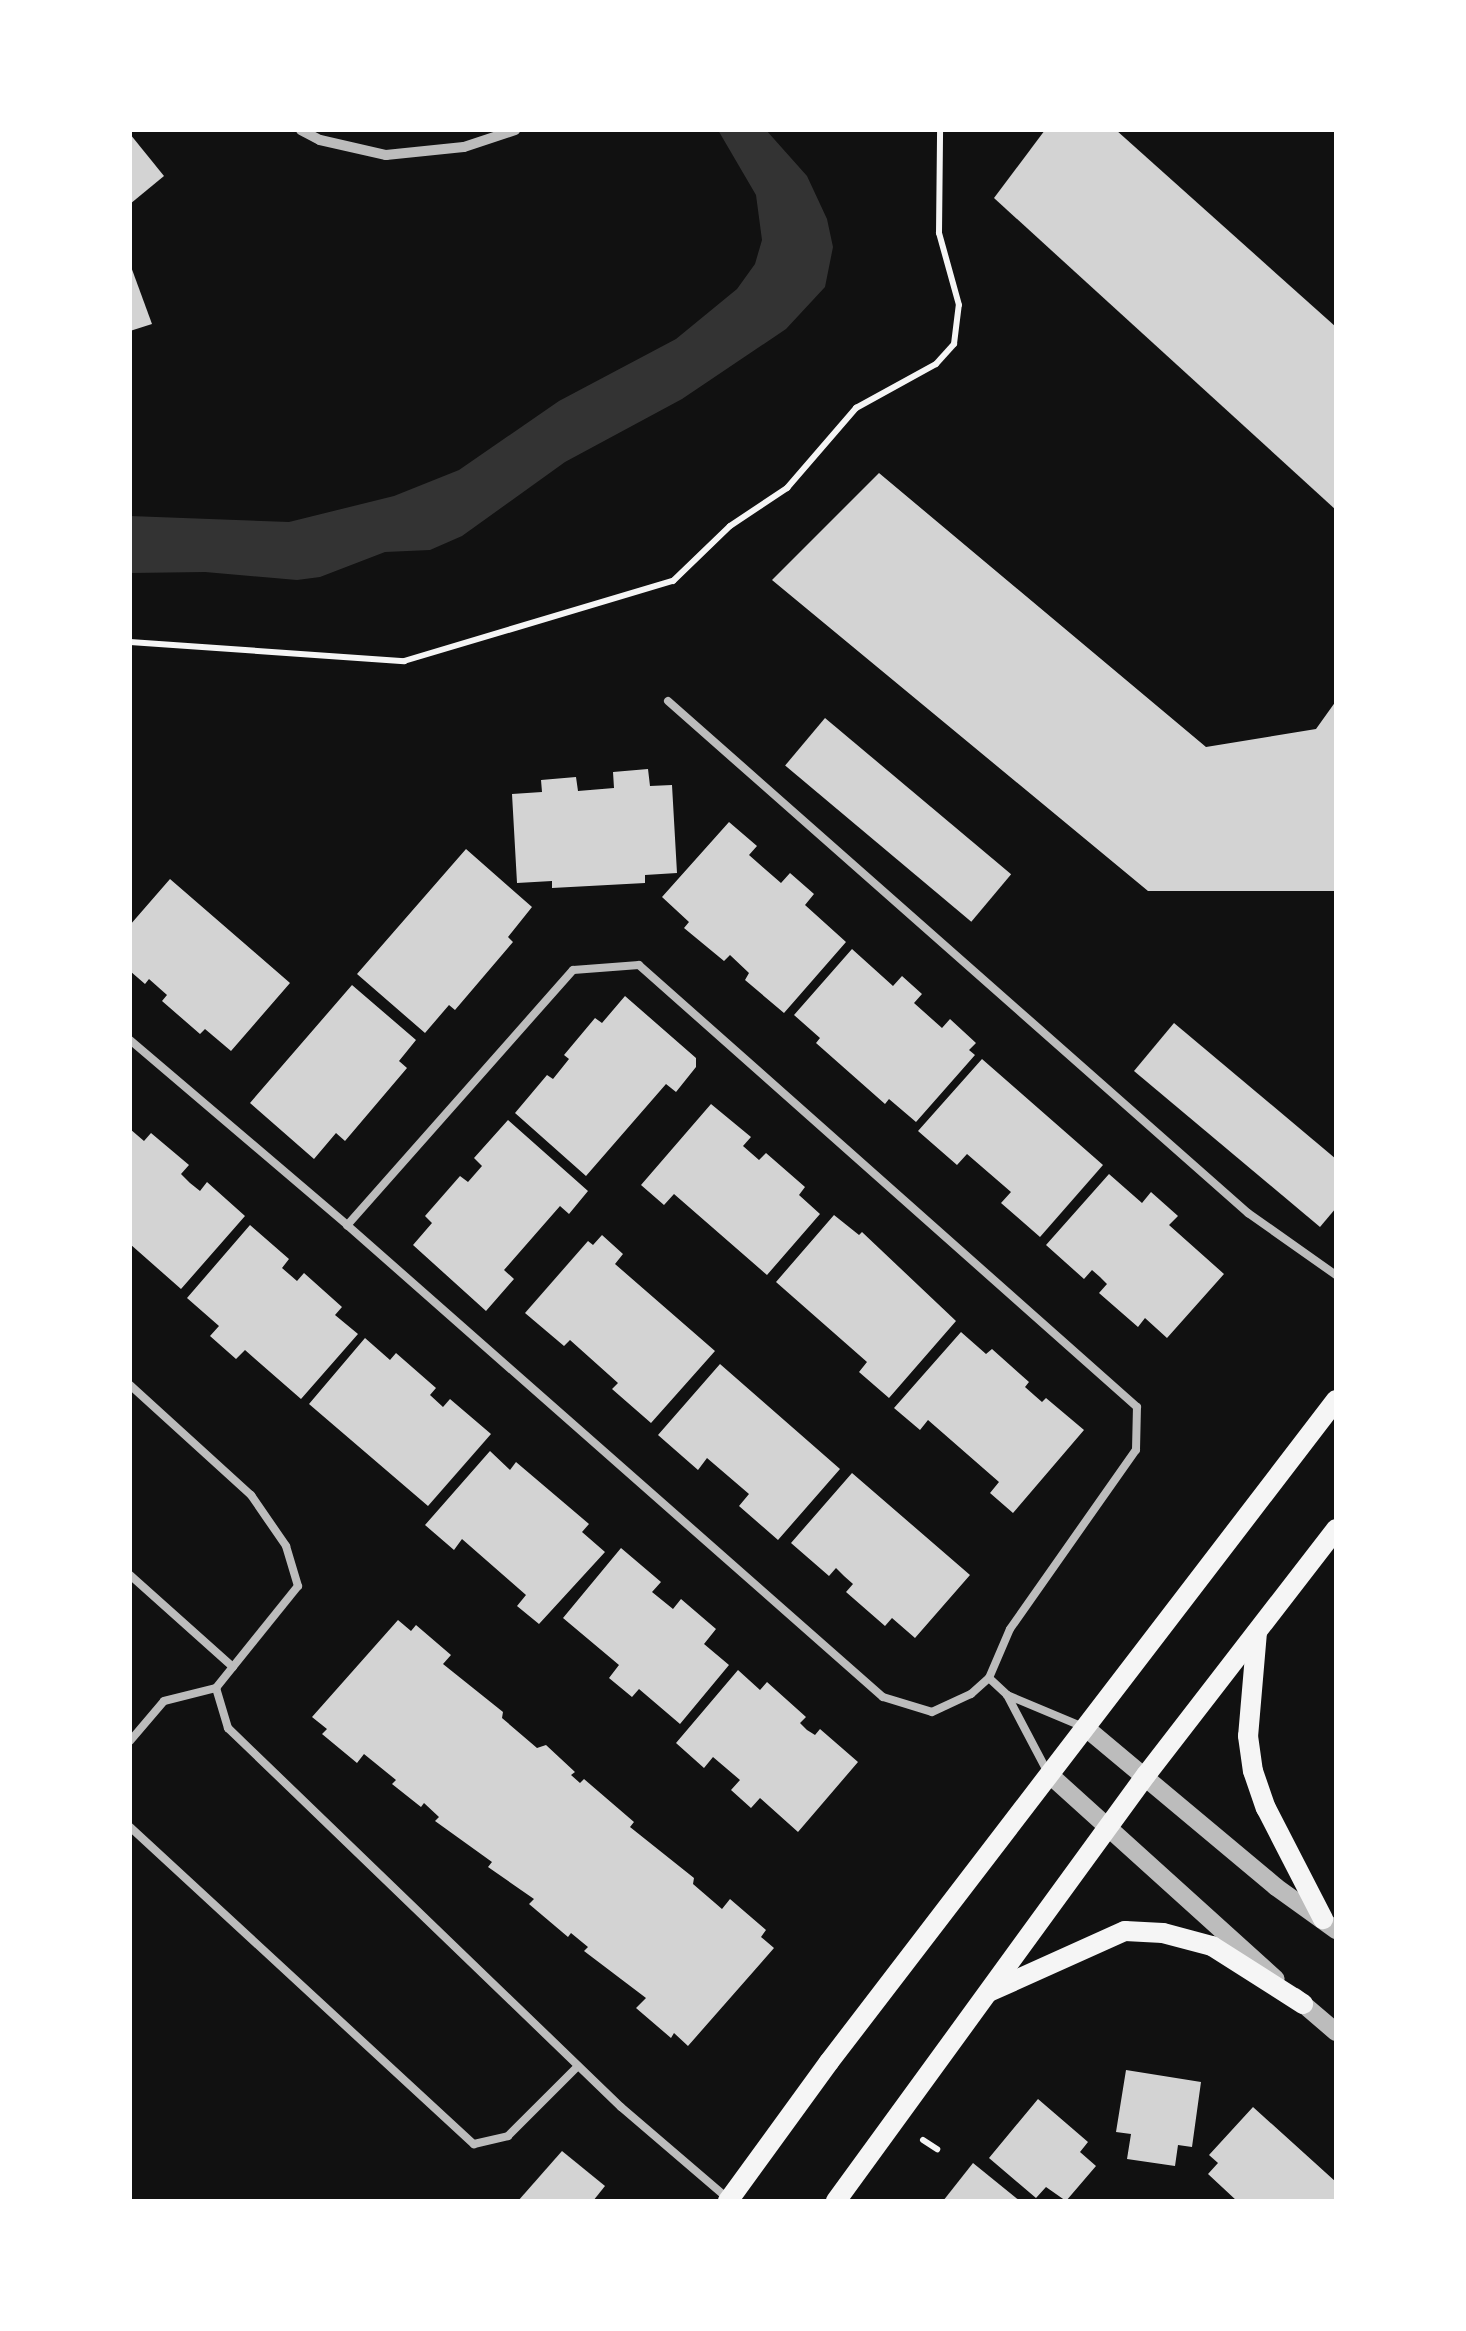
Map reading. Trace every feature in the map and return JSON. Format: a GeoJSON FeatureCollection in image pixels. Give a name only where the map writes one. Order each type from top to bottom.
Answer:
{"type":"FeatureCollection","features":[{"type":"Feature","properties":{"kind":"main road"},"geometry":{"type":"LineString","coordinates":[[729,2200],[1336,1400]]}},
{"type":"Feature","properties":{"kind":"main road"},"geometry":{"type":"LineString","coordinates":[[836,2201],[982,1995],[1336,1529]]}},
{"type":"Feature","properties":{"kind":"main road"},"geometry":{"type":"LineString","coordinates":[[1258,1630],[1248,1736],[1253,1771],[1266,1808],[1329,1924]]}},
{"type":"Feature","properties":{"kind":"main road"},"geometry":{"type":"LineString","coordinates":[[982,1995],[1126,1931],[1162,1933],[1212,1946],[1303,2004]]}},
{"type":"Feature","properties":{"kind":"street"},"geometry":{"type":"LineString","coordinates":[[301,130],[320,140],[386,155],[464,147],[516,130]]}},
{"type":"Feature","properties":{"kind":"street"},"geometry":{"type":"LineString","coordinates":[[1086,1728],[1276,1887],[1329,1924]]}},
{"type":"Feature","properties":{"kind":"street"},"geometry":{"type":"LineString","coordinates":[[1050,1775],[1336,2032]]}},
{"type":"Feature","properties":{"kind":"lane"},"geometry":{"type":"LineString","coordinates":[[668,700],[1248,1213],[1336,1274]]}},
{"type":"Feature","properties":{"kind":"lane"},"geometry":{"type":"LineString","coordinates":[[130,1040],[347,1224],[883,1697],[932,1712],[971,1694],[988,1678],[1010,1629],[1136,1450],[1136,1407],[639,965],[573,970],[347,1224]]}},
{"type":"Feature","properties":{"kind":"lane"},"geometry":{"type":"LineString","coordinates":[[130,1385],[251,1495],[286,1546],[298,1586],[216,1688],[164,1701],[130,1741]]}},
{"type":"Feature","properties":{"kind":"lane"},"geometry":{"type":"LineString","coordinates":[[130,1575],[233,1667]]}},
{"type":"Feature","properties":{"kind":"lane"},"geometry":{"type":"LineString","coordinates":[[988,1678],[1007,1695],[1086,1728]]}},
{"type":"Feature","properties":{"kind":"lane"},"geometry":{"type":"LineString","coordinates":[[216,1688],[228,1728],[578,2066],[729,2200]]}},
{"type":"Feature","properties":{"kind":"lane"},"geometry":{"type":"LineString","coordinates":[[1007,1695],[1050,1775]]}},
{"type":"Feature","properties":{"kind":"lane"},"geometry":{"type":"LineString","coordinates":[[130,1827],[474,2144],[508,2136],[578,2066]]}},
{"type":"Feature","properties":{"kind":"path"},"geometry":{"type":"LineString","coordinates":[[130,642],[404,661],[673,581],[730,526],[787,488],[856,408],[936,364],[954,344],[959,305],[939,232],[940,130]]}},
{"type":"Feature","properties":{"kind":"path"},"geometry":{"type":"LineString","coordinates":[[924,2140],[936,2149]]}},
{"type":"Feature","properties":{"kind":"shaded area"},"geometry":{"type":"Polygon","coordinates":[[[718,130],[766,130],[807,176],[827,219],[833,247],[825,287],[786,329],[682,399],[565,462],[462,536],[430,550],[385,552],[320,577],[297,580],[205,572],[130,573],[130,516],[289,522],[394,496],[459,470],[559,401],[676,339],[737,289],[755,264],[762,240],[756,195],[718,130]]]}},
{"type":"Feature","properties":{"kind":"building"},"geometry":{"type":"Polygon","coordinates":[[[1045,130],[1116,130],[1336,327],[1336,510],[994,198],[1045,130]]]}},
{"type":"Feature","properties":{"kind":"building"},"geometry":{"type":"Polygon","coordinates":[[[130,134],[164,176],[130,204],[130,134]]]}},
{"type":"Feature","properties":{"kind":"building"},"geometry":{"type":"Polygon","coordinates":[[[130,264],[152,324],[130,331],[130,264]]]}},
{"type":"Feature","properties":{"kind":"building"},"geometry":{"type":"Polygon","coordinates":[[[879,473],[1206,747],[1316,729],[1336,701],[1336,891],[1148,891],[772,580],[879,473]]]}},
{"type":"Feature","properties":{"kind":"building"},"geometry":{"type":"Polygon","coordinates":[[[825,718],[1011,874],[971,922],[785,765],[825,718]]]}},
{"type":"Feature","properties":{"kind":"building"},"geometry":{"type":"Polygon","coordinates":[[[648,769],[650,786],[672,785],[677,873],[645,875],[645,883],[552,888],[552,881],[517,883],[512,794],[542,792],[541,780],[576,777],[578,791],[614,788],[613,772],[648,769]]]}},
{"type":"Feature","properties":{"kind":"building"},"geometry":{"type":"Polygon","coordinates":[[[729,822],[757,846],[749,855],[781,883],[790,873],[814,894],[805,905],[846,942],[784,1013],[745,980],[749,973],[730,955],[724,961],[684,928],[689,922],[662,897],[729,822]]]}},
{"type":"Feature","properties":{"kind":"building"},"geometry":{"type":"Polygon","coordinates":[[[466,849],[532,907],[508,937],[513,942],[455,1010],[449,1005],[425,1033],[357,974],[466,849]]]}},
{"type":"Feature","properties":{"kind":"building"},"geometry":{"type":"Polygon","coordinates":[[[170,879],[290,983],[231,1051],[205,1029],[200,1034],[162,1001],[167,995],[149,979],[145,984],[130,971],[130,925],[170,879]]]}},
{"type":"Feature","properties":{"kind":"building"},"geometry":{"type":"Polygon","coordinates":[[[852,949],[893,986],[902,976],[922,994],[914,1003],[942,1028],[950,1019],[976,1043],[969,1050],[975,1055],[916,1122],[889,1099],[885,1104],[816,1043],[820,1038],[794,1015],[852,949]]]}},
{"type":"Feature","properties":{"kind":"building"},"geometry":{"type":"Polygon","coordinates":[[[352,985],[416,1040],[399,1061],[407,1068],[345,1141],[336,1133],[314,1159],[250,1103],[352,985]]]}},
{"type":"Feature","properties":{"kind":"building"},"geometry":{"type":"Polygon","coordinates":[[[625,996],[696,1058],[696,1067],[676,1092],[666,1084],[586,1176],[515,1113],[547,1075],[553,1079],[569,1059],[564,1055],[595,1018],[602,1023],[625,996]]]}},
{"type":"Feature","properties":{"kind":"building"},"geometry":{"type":"Polygon","coordinates":[[[1174,1023],[1336,1159],[1336,1208],[1320,1227],[1134,1071],[1174,1023]]]}},
{"type":"Feature","properties":{"kind":"building"},"geometry":{"type":"Polygon","coordinates":[[[982,1059],[1103,1165],[1040,1237],[1001,1203],[1011,1192],[967,1154],[957,1165],[918,1131],[982,1059]]]}},
{"type":"Feature","properties":{"kind":"building"},"geometry":{"type":"Polygon","coordinates":[[[711,1104],[751,1137],[743,1146],[759,1160],[766,1153],[805,1187],[799,1195],[820,1214],[767,1275],[674,1194],[664,1205],[641,1185],[711,1104]]]}},
{"type":"Feature","properties":{"kind":"building"},"geometry":{"type":"Polygon","coordinates":[[[508,1120],[588,1191],[569,1214],[560,1206],[504,1270],[514,1279],[486,1311],[413,1245],[432,1223],[425,1216],[460,1176],[468,1182],[482,1166],[474,1158],[508,1120]]]}},
{"type":"Feature","properties":{"kind":"building"},"geometry":{"type":"Polygon","coordinates":[[[130,1129],[144,1141],[151,1133],[189,1165],[181,1174],[190,1183],[200,1191],[207,1182],[245,1216],[181,1289],[130,1244],[130,1129]]]}},
{"type":"Feature","properties":{"kind":"building"},"geometry":{"type":"Polygon","coordinates":[[[1109,1174],[1142,1203],[1151,1192],[1178,1216],[1169,1225],[1224,1274],[1167,1338],[1145,1318],[1138,1327],[1099,1293],[1107,1284],[1100,1277],[1092,1270],[1084,1279],[1046,1245],[1109,1174]]]}},
{"type":"Feature","properties":{"kind":"building"},"geometry":{"type":"Polygon","coordinates":[[[834,1215],[859,1235],[862,1232],[956,1321],[889,1398],[859,1372],[867,1362],[776,1282],[834,1215]]]}},
{"type":"Feature","properties":{"kind":"building"},"geometry":{"type":"Polygon","coordinates":[[[250,1225],[289,1259],[282,1268],[297,1281],[304,1273],[342,1307],[335,1315],[358,1334],[301,1399],[245,1350],[236,1359],[210,1336],[219,1326],[187,1298],[250,1225]]]}},
{"type":"Feature","properties":{"kind":"building"},"geometry":{"type":"Polygon","coordinates":[[[602,1235],[623,1254],[615,1264],[715,1351],[651,1423],[612,1389],[618,1383],[570,1340],[564,1346],[525,1313],[588,1241],[593,1245],[602,1235]]]}},
{"type":"Feature","properties":{"kind":"building"},"geometry":{"type":"Polygon","coordinates":[[[961,1332],[986,1354],[992,1349],[1029,1382],[1025,1387],[1034,1395],[1042,1402],[1046,1398],[1084,1430],[1013,1513],[990,1493],[999,1482],[928,1420],[920,1430],[894,1408],[961,1332]]]}},
{"type":"Feature","properties":{"kind":"building"},"geometry":{"type":"Polygon","coordinates":[[[365,1338],[390,1360],[396,1353],[436,1388],[430,1395],[443,1407],[450,1399],[491,1434],[428,1506],[309,1404],[365,1338]]]}},
{"type":"Feature","properties":{"kind":"building"},"geometry":{"type":"Polygon","coordinates":[[[720,1364],[840,1469],[778,1540],[739,1506],[749,1494],[707,1458],[698,1470],[658,1435],[720,1364]]]}},
{"type":"Feature","properties":{"kind":"building"},"geometry":{"type":"Polygon","coordinates":[[[490,1451],[510,1470],[516,1462],[589,1524],[582,1532],[605,1552],[539,1624],[517,1606],[526,1595],[462,1539],[454,1550],[425,1525],[490,1451]]]}},
{"type":"Feature","properties":{"kind":"building"},"geometry":{"type":"Polygon","coordinates":[[[852,1473],[970,1575],[915,1638],[892,1618],[885,1626],[846,1592],[853,1584],[836,1568],[829,1576],[791,1543],[852,1473]]]}},
{"type":"Feature","properties":{"kind":"building"},"geometry":{"type":"Polygon","coordinates":[[[621,1548],[661,1582],[652,1592],[673,1609],[681,1599],[716,1629],[704,1644],[729,1665],[680,1724],[639,1689],[632,1697],[609,1678],[619,1665],[563,1618],[621,1548]]]}},
{"type":"Feature","properties":{"kind":"building"},"geometry":{"type":"Polygon","coordinates":[[[398,1620],[411,1631],[416,1625],[451,1655],[443,1664],[503,1712],[502,1718],[537,1748],[546,1745],[575,1772],[571,1775],[580,1783],[584,1779],[634,1822],[630,1827],[694,1878],[693,1884],[722,1909],[730,1899],[766,1930],[761,1937],[774,1948],[688,2046],[674,2033],[671,2038],[636,2008],[646,1998],[584,1951],[588,1947],[571,1933],[568,1937],[529,1904],[534,1899],[488,1867],[492,1862],[435,1821],[439,1817],[424,1803],[421,1807],[392,1784],[396,1780],[364,1754],[357,1763],[322,1734],[327,1729],[312,1717],[398,1620]]]}},
{"type":"Feature","properties":{"kind":"building"},"geometry":{"type":"Polygon","coordinates":[[[738,1670],[760,1690],[767,1682],[806,1717],[800,1723],[807,1730],[815,1735],[820,1729],[858,1762],[798,1832],[760,1798],[751,1808],[731,1790],[740,1780],[713,1757],[704,1768],[676,1743],[738,1670]]]}},
{"type":"Feature","properties":{"kind":"building"},"geometry":{"type":"Polygon","coordinates":[[[1126,2070],[1201,2082],[1192,2147],[1178,2145],[1175,2166],[1127,2159],[1131,2134],[1116,2132],[1126,2070]]]}},
{"type":"Feature","properties":{"kind":"building"},"geometry":{"type":"Polygon","coordinates":[[[1038,2099],[1088,2142],[1080,2152],[1096,2166],[1066,2201],[1046,2187],[1036,2198],[989,2158],[1038,2099]]]}},
{"type":"Feature","properties":{"kind":"building"},"geometry":{"type":"Polygon","coordinates":[[[1253,2107],[1336,2182],[1336,2201],[1237,2201],[1208,2174],[1218,2163],[1209,2155],[1253,2107]]]}},
{"type":"Feature","properties":{"kind":"building"},"geometry":{"type":"Polygon","coordinates":[[[562,2151],[605,2186],[593,2201],[518,2201],[562,2151]]]}},
{"type":"Feature","properties":{"kind":"building"},"geometry":{"type":"Polygon","coordinates":[[[973,2163],[1020,2201],[943,2201],[973,2163]]]}}]}
